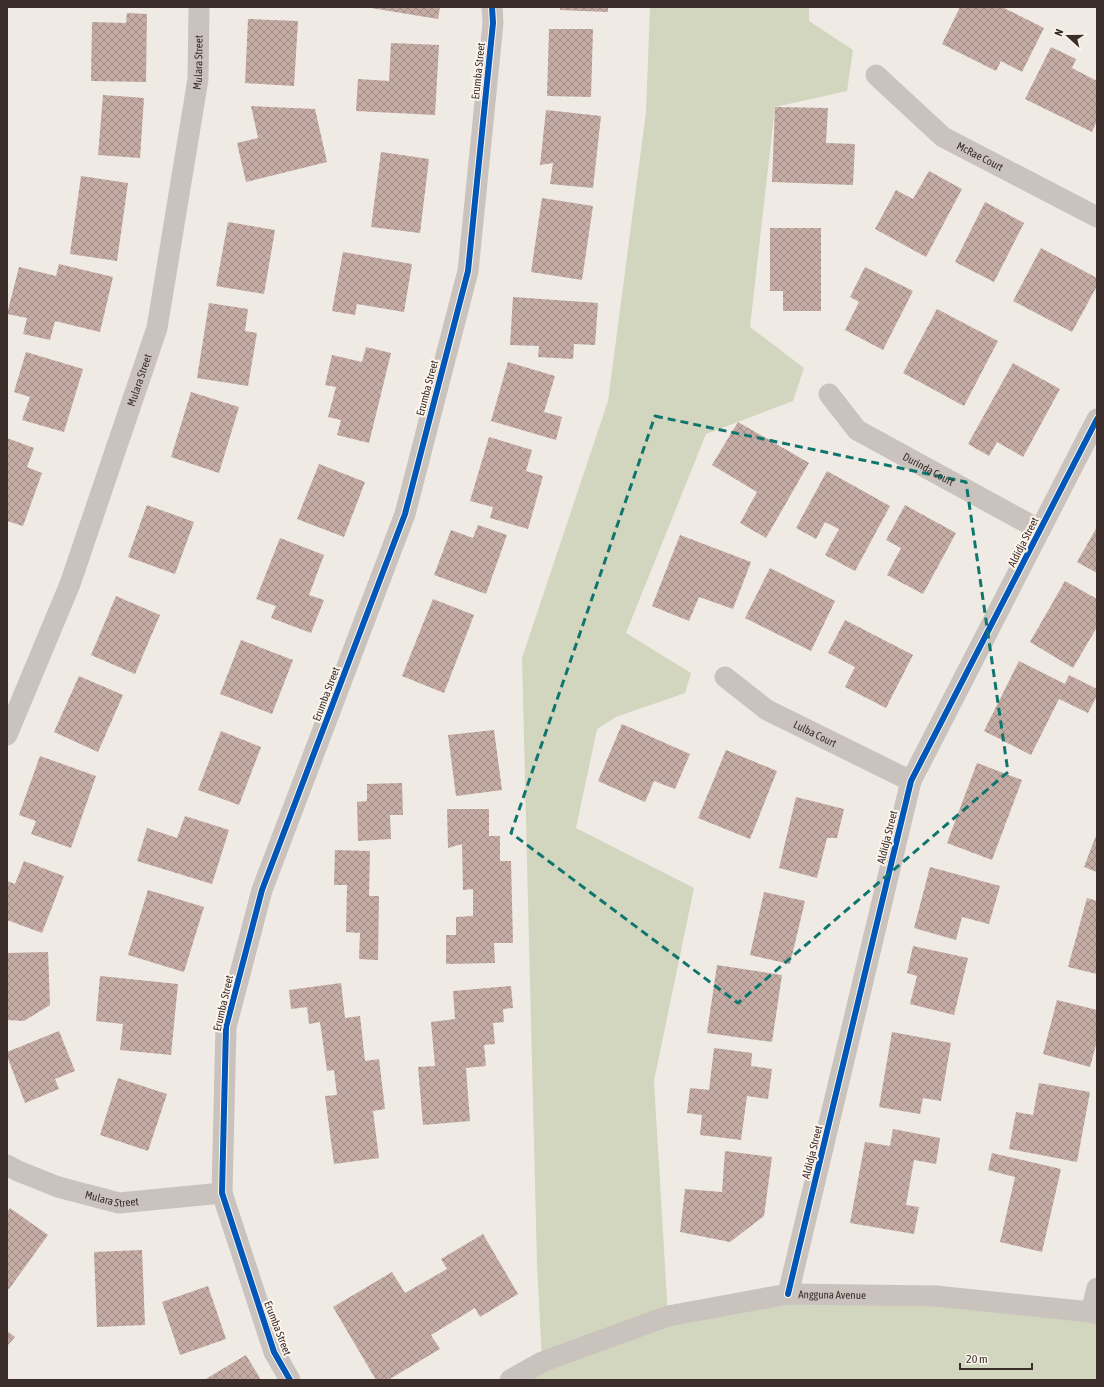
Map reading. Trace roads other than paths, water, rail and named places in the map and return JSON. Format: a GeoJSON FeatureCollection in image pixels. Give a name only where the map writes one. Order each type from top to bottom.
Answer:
{"type":"FeatureCollection","features":[{"type":"Feature","properties":{"kind":"street","name":"Mulara Street"},"geometry":{"type":"LineString","coordinates":[[7,735],[70,584],[156,328],[198,79],[199,7]]}},
{"type":"Feature","properties":{"kind":"street","name":"Erumba Street"},"geometry":{"type":"LineString","coordinates":[[290,1380],[274,1352],[222,1193],[226,1027],[262,890],[405,514],[468,271],[493,23],[492,7]]}},
{"type":"Feature","properties":{"kind":"street","name":"McRae Court"},"geometry":{"type":"LineString","coordinates":[[876,75],[943,137],[1097,217]]}},
{"type":"Feature","properties":{"kind":"street","name":"Durinda Court"},"geometry":{"type":"LineString","coordinates":[[828,394],[857,430],[1040,530]]}},
{"type":"Feature","properties":{"kind":"street","name":"Aldidja Street"},"geometry":{"type":"LineString","coordinates":[[788,1294],[911,781],[1097,419]]}},
{"type":"Feature","properties":{"kind":"street","name":"Lulba Court"},"geometry":{"type":"LineString","coordinates":[[726,677],[767,710],[911,781]]}},
{"type":"Feature","properties":{"kind":"street","name":"Mulara Street"},"geometry":{"type":"LineString","coordinates":[[7,1165],[58,1187],[119,1203],[222,1193]]}},
{"type":"Feature","properties":{"kind":"street"},"geometry":{"type":"LineString","coordinates":[[1094,1313],[1097,1288]]}},
{"type":"Feature","properties":{"kind":"street","name":"Angguna Avenue"},"geometry":{"type":"LineString","coordinates":[[510,1380],[542,1362],[668,1316],[788,1294],[936,1296],[1094,1313]]}}]}
